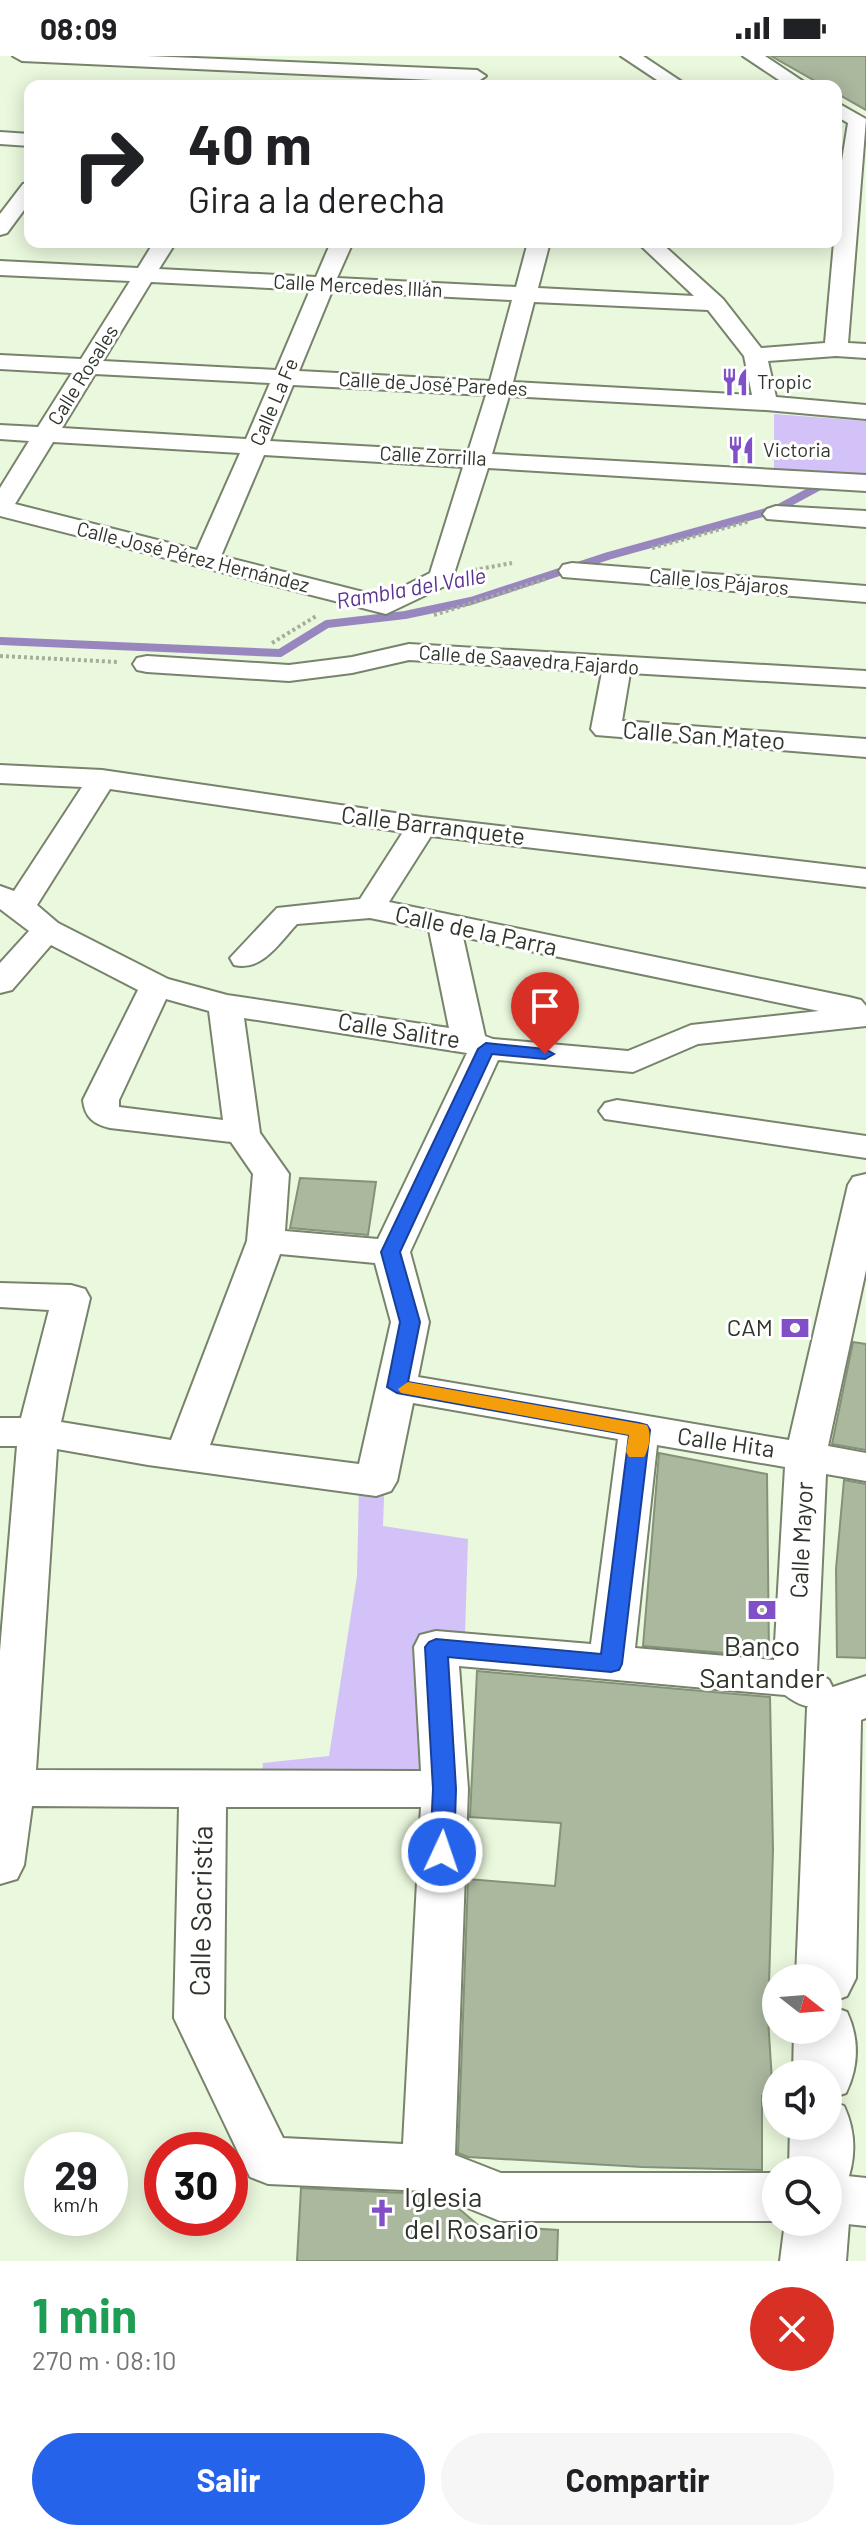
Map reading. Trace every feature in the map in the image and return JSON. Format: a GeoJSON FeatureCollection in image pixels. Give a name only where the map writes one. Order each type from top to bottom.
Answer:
{"type":"FeatureCollection","features":[{"type":"Feature","properties":{"kind":"main road","name":"Calle Mayor"},"geometry":{"type":"LineString","coordinates":[[826,1964],[832,1695]]}},
{"type":"Feature","properties":{"kind":"main road"},"geometry":{"type":"LineString","coordinates":[[813,2261],[816,2236]]}},
{"type":"Feature","properties":{"kind":"street"},"geometry":{"type":"LineString","coordinates":[[22,56],[120,63],[276,62],[415,72],[475,80]]}},
{"type":"Feature","properties":{"kind":"street"},"geometry":{"type":"LineString","coordinates":[[447,56],[481,80]]}},
{"type":"Feature","properties":{"kind":"street"},"geometry":{"type":"LineString","coordinates":[[630,56],[669,80]]}},
{"type":"Feature","properties":{"kind":"street"},"geometry":{"type":"LineString","coordinates":[[752,56],[791,80]]}},
{"type":"Feature","properties":{"kind":"street"},"geometry":{"type":"LineString","coordinates":[[266,80],[276,62]]}},
{"type":"Feature","properties":{"kind":"street"},"geometry":{"type":"LineString","coordinates":[[842,111],[862,121]]}},
{"type":"Feature","properties":{"kind":"street"},"geometry":{"type":"LineString","coordinates":[[842,120],[862,121]]}},
{"type":"Feature","properties":{"kind":"street"},"geometry":{"type":"LineString","coordinates":[[836,349],[850,179],[862,121]]}},
{"type":"Feature","properties":{"kind":"street"},"geometry":{"type":"LineString","coordinates":[[0,138],[24,140]]}},
{"type":"Feature","properties":{"kind":"street"},"geometry":{"type":"LineString","coordinates":[[0,188],[24,189]]}},
{"type":"Feature","properties":{"kind":"street"},"geometry":{"type":"LineString","coordinates":[[0,229],[24,196]]}},
{"type":"Feature","properties":{"kind":"street","name":"Calle Rosales"},"geometry":{"type":"LineString","coordinates":[[0,508],[161,248]]}},
{"type":"Feature","properties":{"kind":"street","name":"Calle La Fe"},"geometry":{"type":"LineString","coordinates":[[206,561],[339,248]]}},
{"type":"Feature","properties":{"kind":"street"},"geometry":{"type":"LineString","coordinates":[[386,606],[442,577],[500,387],[537,248]]}},
{"type":"Feature","properties":{"kind":"street"},"geometry":{"type":"LineString","coordinates":[[654,248],[715,304],[755,355],[766,403]]}},
{"type":"Feature","properties":{"kind":"street","name":"Calle Mercedes Illán"},"geometry":{"type":"LineString","coordinates":[[0,268],[715,304]]}},
{"type":"Feature","properties":{"kind":"street"},"geometry":{"type":"LineString","coordinates":[[755,355],[836,349],[866,351]]}},
{"type":"Feature","properties":{"kind":"street","name":"Calle de José Paredes"},"geometry":{"type":"LineString","coordinates":[[0,362],[500,387],[866,412]]}},
{"type":"Feature","properties":{"kind":"street","name":"Calle Zorrilla"},"geometry":{"type":"LineString","coordinates":[[0,432],[866,483]]}},
{"type":"Feature","properties":{"kind":"street","name":"Calle José Pérez Hernández"},"geometry":{"type":"LineString","coordinates":[[0,508],[386,606]]}},
{"type":"Feature","properties":{"kind":"street"},"geometry":{"type":"LineString","coordinates":[[776,514],[866,519]]}},
{"type":"Feature","properties":{"kind":"street","name":"Calle los Pájaros"},"geometry":{"type":"LineString","coordinates":[[572,571],[866,594]]}},
{"type":"Feature","properties":{"kind":"street","name":"Calle de Saavedra Fajardo"},"geometry":{"type":"LineString","coordinates":[[147,664],[289,673],[352,665],[409,652],[866,679]]}},
{"type":"Feature","properties":{"kind":"street","name":"Calle San Mateo"},"geometry":{"type":"LineString","coordinates":[[617,666],[606,729],[866,748]]}},
{"type":"Feature","properties":{"kind":"street","name":"Calle Barranquete"},"geometry":{"type":"LineString","coordinates":[[0,774],[102,779],[422,826],[866,878]]}},
{"type":"Feature","properties":{"kind":"street"},"geometry":{"type":"LineString","coordinates":[[10,902],[102,779]]}},
{"type":"Feature","properties":{"kind":"street","name":"Calle de la Parra"},"geometry":{"type":"LineString","coordinates":[[422,826],[370,908],[866,1013]]}},
{"type":"Feature","properties":{"kind":"street","name":"Calle Salitre"},"geometry":{"type":"LineString","coordinates":[[10,902],[47,930],[156,986],[225,1005],[478,1045],[633,1062],[691,1035],[866,1013]]}},
{"type":"Feature","properties":{"kind":"street"},"geometry":{"type":"LineString","coordinates":[[246,958],[288,915],[370,908]]}},
{"type":"Feature","properties":{"kind":"street"},"geometry":{"type":"LineString","coordinates":[[19,1432],[376,1481],[410,1322],[391,1252],[478,1045],[444,923]]}},
{"type":"Feature","properties":{"kind":"street"},"geometry":{"type":"LineString","coordinates":[[0,983],[47,930]]}},
{"type":"Feature","properties":{"kind":"street"},"geometry":{"type":"LineString","coordinates":[[156,986],[101,1100],[102,1111],[110,1117],[242,1133]]}},
{"type":"Feature","properties":{"kind":"street"},"geometry":{"type":"LineString","coordinates":[[185,1456],[266,1241],[271,1174],[242,1133],[225,1005]]}},
{"type":"Feature","properties":{"kind":"street"},"geometry":{"type":"LineString","coordinates":[[617,1111],[866,1147]]}},
{"type":"Feature","properties":{"kind":"street","name":"Calle Mayor"},"geometry":{"type":"LineString","coordinates":[[832,1695],[806,1454],[856,1282],[866,1185]]}},
{"type":"Feature","properties":{"kind":"street"},"geometry":{"type":"LineString","coordinates":[[266,1241],[391,1252]]}},
{"type":"Feature","properties":{"kind":"street"},"geometry":{"type":"LineString","coordinates":[[0,1295],[71,1298],[19,1432],[6,1787],[0,1865]]}},
{"type":"Feature","properties":{"kind":"street","name":"Calle Hita"},"geometry":{"type":"LineString","coordinates":[[397,1387],[639,1430],[806,1454],[866,1467]]}},
{"type":"Feature","properties":{"kind":"street"},"geometry":{"type":"LineString","coordinates":[[611,1664],[639,1430]]}},
{"type":"Feature","properties":{"kind":"street"},"geometry":{"type":"LineString","coordinates":[[762,2197],[500,2197],[428,2168],[445,1789],[436,1647],[611,1664],[832,1695]]}},
{"type":"Feature","properties":{"kind":"street"},"geometry":{"type":"LineString","coordinates":[[6,1787],[445,1789]]}},
{"type":"Feature","properties":{"kind":"street","name":"Calle Sacristía"},"geometry":{"type":"LineString","coordinates":[[203,1789],[199,2018],[268,2161],[428,2168]]}},
{"type":"Feature","properties":{"kind":"street"},"geometry":{"type":"LineString","coordinates":[[842,2199],[866,2202]]}},
{"type":"Feature","properties":{"kind":"path"},"geometry":{"type":"LineString","coordinates":[[272,644],[322,613],[386,606]]}},
{"type":"Feature","properties":{"kind":"path"},"geometry":{"type":"LineString","coordinates":[[0,656],[147,664]]}},
{"type":"Feature","properties":{"kind":"shaded area"},"geometry":{"type":"Polygon","coordinates":[[[774,414],[866,421],[866,477],[774,472],[774,414]]]}},
{"type":"Feature","properties":{"kind":"shaded area"},"geometry":{"type":"Polygon","coordinates":[[[385,1471],[383,1526],[468,1539],[465,1634],[444,1784],[261,1783],[263,1763],[329,1756],[357,1576],[359,1487],[385,1471]]]}},
{"type":"Feature","properties":{"kind":"building"},"geometry":{"type":"Polygon","coordinates":[[[771,56],[866,56],[866,110],[842,96],[842,80],[813,80],[771,56]]]}},
{"type":"Feature","properties":{"kind":"building"},"geometry":{"type":"Polygon","coordinates":[[[300,1178],[376,1182],[368,1235],[290,1228],[300,1178]]]}},
{"type":"Feature","properties":{"kind":"building"},"geometry":{"type":"Polygon","coordinates":[[[853,1342],[866,1344],[866,1450],[832,1444],[853,1342]]]}},
{"type":"Feature","properties":{"kind":"building"},"geometry":{"type":"Polygon","coordinates":[[[659,1453],[767,1474],[769,1657],[643,1646],[659,1453]]]}},
{"type":"Feature","properties":{"kind":"building"},"geometry":{"type":"Polygon","coordinates":[[[844,1480],[866,1484],[866,1658],[837,1657],[836,1569],[844,1480]]]}},
{"type":"Feature","properties":{"kind":"building"},"geometry":{"type":"Polygon","coordinates":[[[477,1671],[770,1697],[773,1850],[770,1964],[762,1964],[762,2044],[770,2044],[771,2060],[762,2060],[762,2170],[642,2167],[468,2157],[458,2153],[468,1879],[555,1886],[561,1823],[470,1817],[477,1671]]]}},
{"type":"Feature","properties":{"kind":"building","name":"Iglesia del Rosario"},"geometry":{"type":"Polygon","coordinates":[[[301,2188],[425,2194],[456,2206],[478,2225],[558,2230],[557,2261],[297,2261],[301,2188]]]}},
{"type":"Feature","properties":{"kind":"waterway","name":"Rambla del Valle"},"geometry":{"type":"LineString","coordinates":[[0,641],[280,653],[327,624],[405,615],[471,601],[608,556],[777,509],[820,486]]}},
{"type":"Feature","properties":{"kind":"slow traffic"},"geometry":{"type":"LineString","coordinates":[[408,1389],[639,1430],[637,1452]]}},
{"type":"Feature","properties":{"kind":"place","name":"Tropic"},"geometry":{"type":"Point","coordinates":[735,382]}},
{"type":"Feature","properties":{"kind":"place","name":"Victoria"},"geometry":{"type":"Point","coordinates":[741,450]}},
{"type":"Feature","properties":{"kind":"place","name":"CAM"},"geometry":{"type":"Point","coordinates":[795,1328]}},
{"type":"Feature","properties":{"kind":"place","name":"Banco Santander"},"geometry":{"type":"Point","coordinates":[762,1610]}},
{"type":"Feature","properties":{"kind":"place","name":"Iglesia del Rosario"},"geometry":{"type":"Point","coordinates":[382,2213]}},
{"type":"Feature","properties":{"kind":"route"},"geometry":{"type":"LineString","coordinates":[[442,1852],[445,1789],[436,1647],[611,1664],[639,1430],[397,1387],[410,1322],[391,1252],[486,1049],[545,1054]]}}]}
